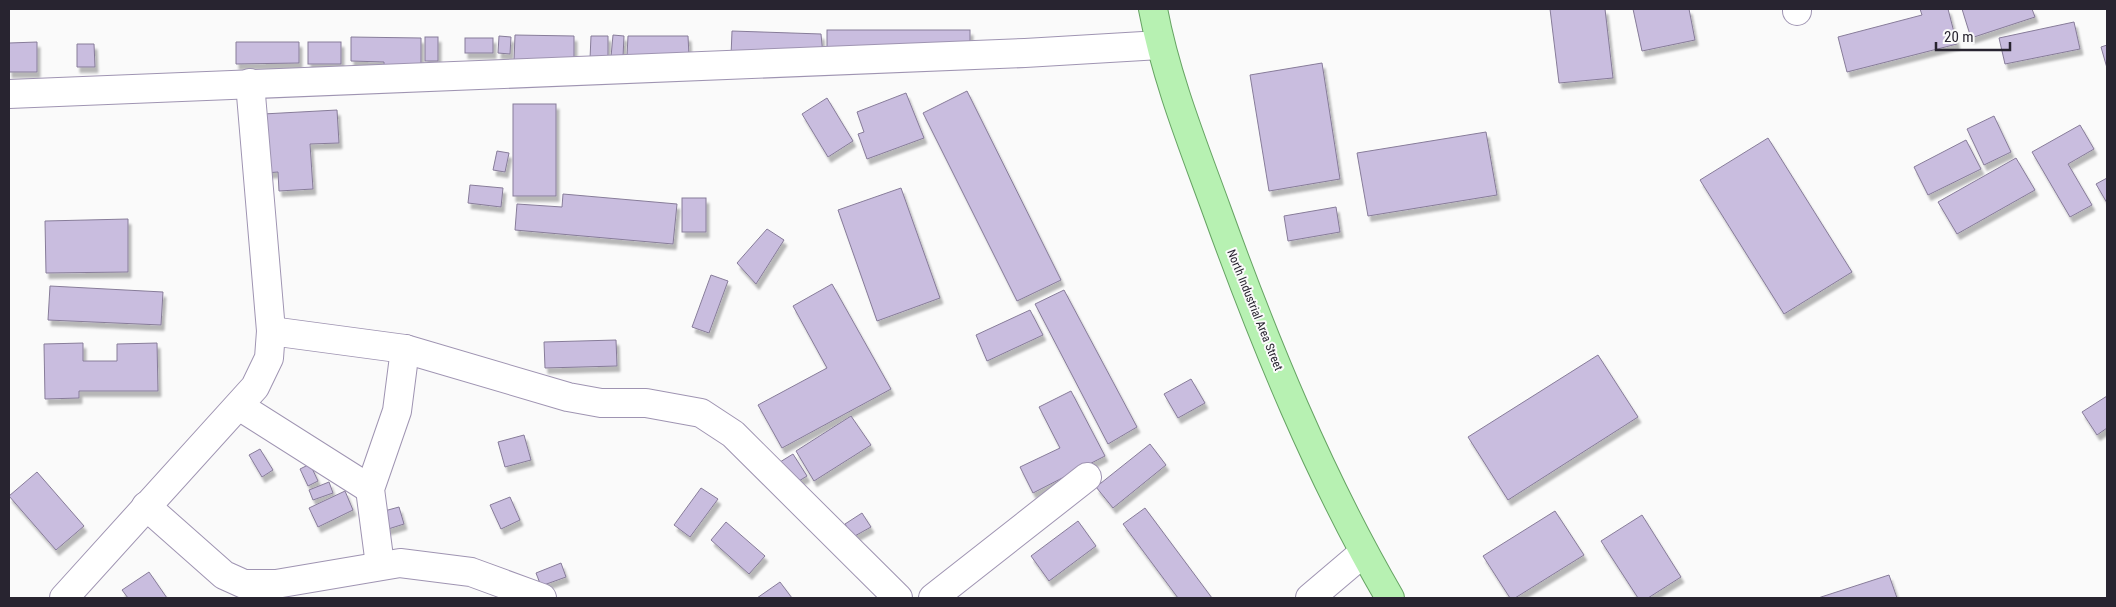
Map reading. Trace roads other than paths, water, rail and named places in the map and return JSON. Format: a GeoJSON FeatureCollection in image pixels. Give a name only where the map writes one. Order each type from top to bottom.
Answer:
{"type":"FeatureCollection","features":[{"type":"Feature","properties":{"kind":"main road","name":"North Industrial Area Street"},"geometry":{"type":"LineString","coordinates":[[1154,9],[1160,45],[1196,153],[1274,358],[1321,468],[1363,553],[1390,598]]}},
{"type":"Feature","properties":{"kind":"street"},"geometry":{"type":"LineString","coordinates":[[9,94],[250,82],[1025,53],[1160,45]]}},
{"type":"Feature","properties":{"kind":"street"},"geometry":{"type":"LineString","coordinates":[[64,598],[239,406],[255,387],[269,358],[271,331],[250,82]]}},
{"type":"Feature","properties":{"kind":"street"},"geometry":{"type":"LineString","coordinates":[[271,331],[405,349],[568,397],[601,403],[646,403],[701,413],[733,434],[898,598]]}},
{"type":"Feature","properties":{"kind":"street"},"geometry":{"type":"LineString","coordinates":[[380,564],[370,489],[397,411],[405,349]]}},
{"type":"Feature","properties":{"kind":"street"},"geometry":{"type":"LineString","coordinates":[[239,406],[370,489]]}},
{"type":"Feature","properties":{"kind":"street"},"geometry":{"type":"LineString","coordinates":[[933,598],[1087,477]]}},
{"type":"Feature","properties":{"kind":"street"},"geometry":{"type":"LineString","coordinates":[[146,506],[224,575],[244,584],[276,584],[380,564],[400,562],[471,572],[542,598]]}},
{"type":"Feature","properties":{"kind":"street"},"geometry":{"type":"LineString","coordinates":[[1310,598],[1363,553]]}}]}
